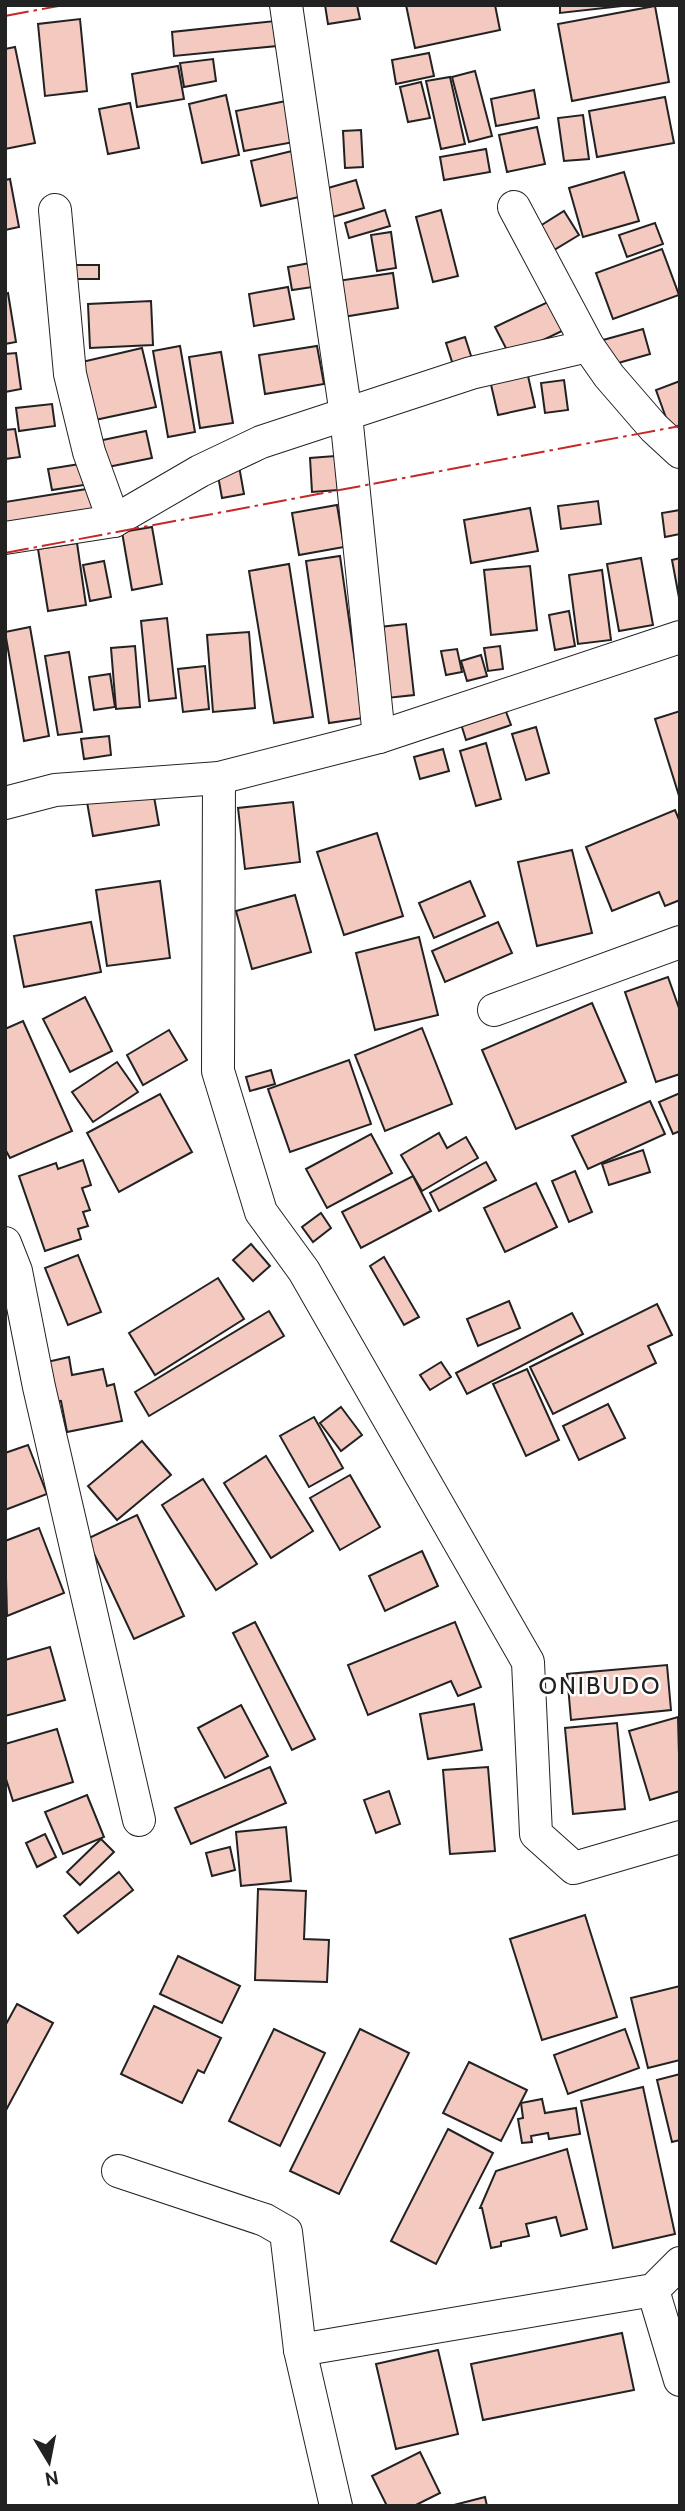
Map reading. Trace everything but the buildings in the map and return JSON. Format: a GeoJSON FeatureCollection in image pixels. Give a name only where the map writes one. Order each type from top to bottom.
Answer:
{"type":"FeatureCollection","features":[{"type":"Feature","properties":{"kind":"street"},"geometry":{"type":"LineString","coordinates":[[286,5],[346,415],[379,737]]}},
{"type":"Feature","properties":{"kind":"street"},"geometry":{"type":"LineString","coordinates":[[514,207],[588,346],[609,376],[645,418],[680,452]]}},
{"type":"Feature","properties":{"kind":"street"},"geometry":{"type":"LineString","coordinates":[[55,210],[70,374],[89,452],[114,521]]}},
{"type":"Feature","properties":{"kind":"street"},"geometry":{"type":"LineString","coordinates":[[5,538],[114,521],[200,471],[261,442],[471,373],[588,346]]}},
{"type":"Feature","properties":{"kind":"street"},"geometry":{"type":"LineString","coordinates":[[5,803],[55,790],[219,778],[379,737],[680,637]]}},
{"type":"Feature","properties":{"kind":"street"},"geometry":{"type":"LineString","coordinates":[[219,778],[218,1071],[261,1212],[304,1271],[528,1662],[537,1834],[574,1868],[680,1837]]}},
{"type":"Feature","properties":{"kind":"street"},"geometry":{"type":"LineString","coordinates":[[494,1010],[680,942]]}},
{"type":"Feature","properties":{"kind":"street"},"geometry":{"type":"LineString","coordinates":[[5,1242],[16,1271],[39,1387],[139,1821]]}},
{"type":"Feature","properties":{"kind":"street"},"geometry":{"type":"LineString","coordinates":[[118,2171],[265,2220],[286,2232],[300,2350],[336,2506]]}},
{"type":"Feature","properties":{"kind":"street"},"geometry":{"type":"LineString","coordinates":[[300,2350],[653,2290],[680,2263]]}},
{"type":"Feature","properties":{"kind":"street"},"geometry":{"type":"LineString","coordinates":[[653,2290],[680,2380]]}},
{"type":"Feature","properties":{"kind":"power"},"geometry":{"type":"LineString","coordinates":[[5,16],[64,5]]}},
{"type":"Feature","properties":{"kind":"power"},"geometry":{"type":"LineString","coordinates":[[5,553],[680,426]]}},
{"type":"Feature","properties":{"kind":"district","name":"ONIBUDO"},"geometry":{"type":"Point","coordinates":[600,1685]}}]}
